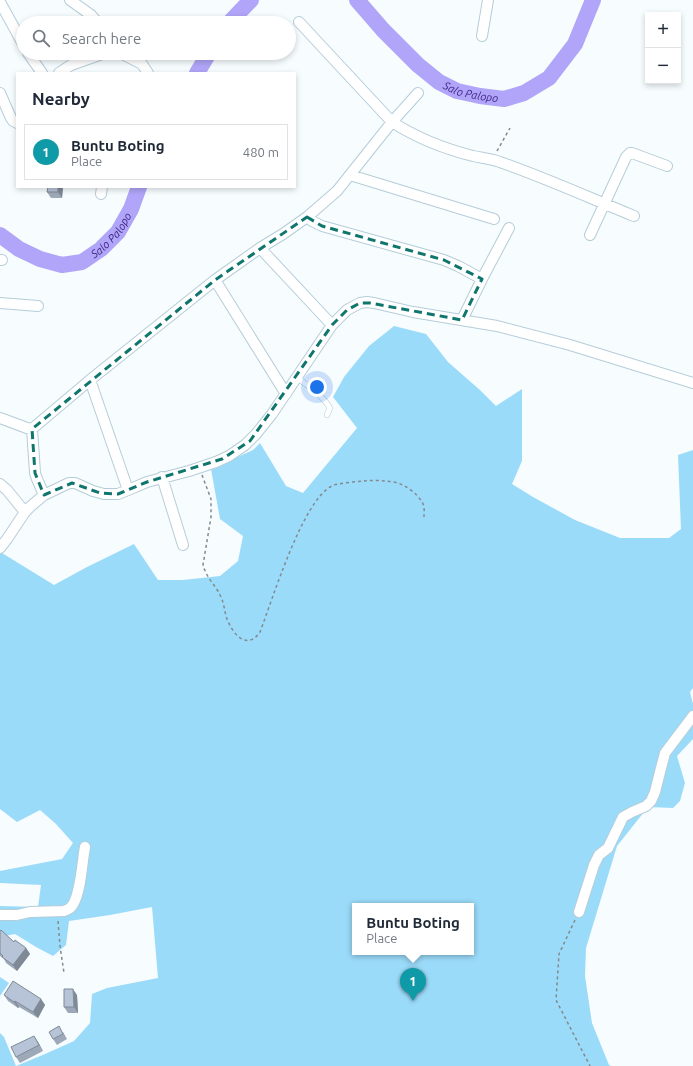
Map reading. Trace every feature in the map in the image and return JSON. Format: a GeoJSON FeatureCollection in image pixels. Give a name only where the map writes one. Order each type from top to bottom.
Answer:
{"type":"FeatureCollection","features":[{"type":"Feature","properties":{"kind":"street"},"geometry":{"type":"LineString","coordinates":[[70,0],[92,16]]}},
{"type":"Feature","properties":{"kind":"street"},"geometry":{"type":"LineString","coordinates":[[482,36],[488,0]]}},
{"type":"Feature","properties":{"kind":"street"},"geometry":{"type":"LineString","coordinates":[[0,2],[16,31]]}},
{"type":"Feature","properties":{"kind":"street"},"geometry":{"type":"LineString","coordinates":[[299,22],[392,122],[435,144],[472,156],[493,159],[521,169],[634,216]]}},
{"type":"Feature","properties":{"kind":"street"},"geometry":{"type":"LineString","coordinates":[[33,60],[41,72]]}},
{"type":"Feature","properties":{"kind":"street"},"geometry":{"type":"LineString","coordinates":[[61,72],[87,60]]}},
{"type":"Feature","properties":{"kind":"street"},"geometry":{"type":"LineString","coordinates":[[134,60],[142,64],[147,72]]}},
{"type":"Feature","properties":{"kind":"street"},"geometry":{"type":"LineString","coordinates":[[0,93],[11,118],[16,122]]}},
{"type":"Feature","properties":{"kind":"street"},"geometry":{"type":"LineString","coordinates":[[32,429],[90,380],[215,280],[307,217],[337,191],[392,122],[418,93]]}},
{"type":"Feature","properties":{"kind":"street"},"geometry":{"type":"LineString","coordinates":[[590,235],[626,156],[632,153],[667,166]]}},
{"type":"Feature","properties":{"kind":"street"},"geometry":{"type":"LineString","coordinates":[[350,175],[494,219]]}},
{"type":"Feature","properties":{"kind":"street"},"geometry":{"type":"LineString","coordinates":[[307,217],[316,224],[322,226],[444,260],[482,279]]}},
{"type":"Feature","properties":{"kind":"street"},"geometry":{"type":"LineString","coordinates":[[462,320],[509,228]]}},
{"type":"Feature","properties":{"kind":"street"},"geometry":{"type":"LineString","coordinates":[[260,248],[332,325]]}},
{"type":"Feature","properties":{"kind":"street"},"geometry":{"type":"LineString","coordinates":[[215,280],[286,394]]}},
{"type":"Feature","properties":{"kind":"street"},"geometry":{"type":"LineString","coordinates":[[0,548],[25,512],[36,500],[71,483],[75,483],[104,494],[118,494],[162,477],[199,468],[222,459],[245,445],[272,414],[332,325],[348,310],[360,303],[374,303],[413,312],[497,326],[570,345],[693,383]]}},
{"type":"Feature","properties":{"kind":"street"},"geometry":{"type":"LineString","coordinates":[[0,304],[38,306]]}},
{"type":"Feature","properties":{"kind":"street"},"geometry":{"type":"LineString","coordinates":[[90,380],[128,490]]}},
{"type":"Feature","properties":{"kind":"street"},"geometry":{"type":"LineString","coordinates":[[0,418],[32,429]]}},
{"type":"Feature","properties":{"kind":"street"},"geometry":{"type":"LineString","coordinates":[[32,429],[35,473],[44,495]]}},
{"type":"Feature","properties":{"kind":"street"},"geometry":{"type":"LineString","coordinates":[[162,477],[183,545]]}},
{"type":"Feature","properties":{"kind":"street"},"geometry":{"type":"LineString","coordinates":[[0,484],[25,512]]}},
{"type":"Feature","properties":{"kind":"street"},"geometry":{"type":"LineString","coordinates":[[579,912],[592,872],[599,856],[608,848],[623,817],[646,806],[651,801],[655,792],[664,755],[693,716]]}},
{"type":"Feature","properties":{"kind":"street"},"geometry":{"type":"LineString","coordinates":[[0,915],[64,911],[69,909],[72,906],[78,892],[85,847]]}},
{"type":"Feature","properties":{"kind":"lane"},"geometry":{"type":"LineString","coordinates":[[297,378],[312,388],[327,403],[330,408],[327,415]]}},
{"type":"Feature","properties":{"kind":"path"},"geometry":{"type":"LineString","coordinates":[[493,159],[510,128]]}},
{"type":"Feature","properties":{"kind":"path"},"geometry":{"type":"LineString","coordinates":[[199,468],[211,499],[211,517],[203,565],[221,595],[226,617],[233,630],[240,638],[244,640],[250,641],[258,636],[289,553],[307,515],[317,499],[326,490],[335,485],[371,480],[398,482],[412,491],[422,501],[424,517]]}},
{"type":"Feature","properties":{"kind":"path"},"geometry":{"type":"LineString","coordinates":[[58,911],[59,936],[64,973]]}},
{"type":"Feature","properties":{"kind":"path"},"geometry":{"type":"LineString","coordinates":[[579,912],[559,954],[556,1000],[590,1066]]}},
{"type":"Feature","properties":{"kind":"highlighted area"},"geometry":{"type":"Polygon","coordinates":[[[307,217],[322,226],[444,260],[482,279],[462,320],[370,303],[360,303],[347,310],[332,325],[250,441],[222,459],[147,482],[118,494],[100,493],[72,483],[44,495],[35,473],[32,429],[215,280],[307,217]]]}},
{"type":"Feature","properties":{"kind":"shaded area"},"geometry":{"type":"Polygon","coordinates":[[[394,326],[426,334],[448,362],[496,406],[522,389],[522,461],[512,484],[575,520],[620,538],[669,538],[681,529],[678,455],[693,450],[693,688],[690,692],[693,704],[693,739],[677,756],[685,783],[680,801],[673,808],[648,807],[617,846],[586,948],[585,976],[592,1023],[609,1065],[611,1066],[16,1066],[74,1041],[90,1023],[92,994],[107,988],[158,978],[152,907],[69,921],[66,945],[53,956],[15,934],[0,937],[0,906],[38,907],[41,885],[0,883],[0,871],[62,859],[73,843],[56,824],[40,810],[17,822],[0,809],[0,547],[2,553],[54,585],[134,544],[158,580],[183,580],[220,576],[238,561],[243,536],[220,519],[211,469],[253,450],[260,443],[286,486],[303,493],[357,428],[333,397],[344,377],[369,346],[394,326]]]}},
{"type":"Feature","properties":{"kind":"shaded area"},"geometry":{"type":"Polygon","coordinates":[[[0,977],[9,983],[0,996],[0,977]]]}},
{"type":"Feature","properties":{"kind":"shaded area"},"geometry":{"type":"Polygon","coordinates":[[[0,1033],[4,1037],[16,1066],[0,1066],[0,1033]]]}},
{"type":"Feature","properties":{"kind":"building"},"geometry":{"type":"Polygon","coordinates":[[[48,188],[58,188],[58,192],[47,192],[48,188]]]}},
{"type":"Feature","properties":{"kind":"building"},"geometry":{"type":"Polygon","coordinates":[[[1,930],[14,942],[15,940],[26,948],[13,965],[2,957],[3,956],[0,953],[1,930]]]}},
{"type":"Feature","properties":{"kind":"building"},"geometry":{"type":"Polygon","coordinates":[[[13,981],[41,999],[33,1012],[4,995],[13,981]]]}},
{"type":"Feature","properties":{"kind":"building"},"geometry":{"type":"Polygon","coordinates":[[[64,989],[73,989],[74,1007],[64,1007],[64,989]]]}},
{"type":"Feature","properties":{"kind":"building"},"geometry":{"type":"Polygon","coordinates":[[[59,1026],[63,1034],[53,1039],[49,1032],[59,1026]]]}},
{"type":"Feature","properties":{"kind":"building"},"geometry":{"type":"Polygon","coordinates":[[[34,1036],[39,1045],[16,1057],[11,1047],[34,1036]]]}},
{"type":"Feature","properties":{"kind":"waterway","name":"Salo Palopo"},"geometry":{"type":"LineString","coordinates":[[236,16],[251,0]]}},
{"type":"Feature","properties":{"kind":"waterway","name":"Salo Palopo"},"geometry":{"type":"LineString","coordinates":[[357,0],[383,30],[418,65],[439,82],[457,91],[504,99],[524,93],[549,78],[575,44],[593,0]]}},
{"type":"Feature","properties":{"kind":"waterway","name":"Salo Palopo"},"geometry":{"type":"LineString","coordinates":[[198,72],[205,60]]}},
{"type":"Feature","properties":{"kind":"waterway","name":"Salo Palopo"},"geometry":{"type":"LineString","coordinates":[[0,235],[19,249],[40,259],[62,265],[82,262],[101,249],[118,232],[131,209],[139,188]]}},
{"type":"Feature","properties":{"kind":"place","name":"Buntu Boting"},"geometry":{"type":"Point","coordinates":[413,1001]}}]}
